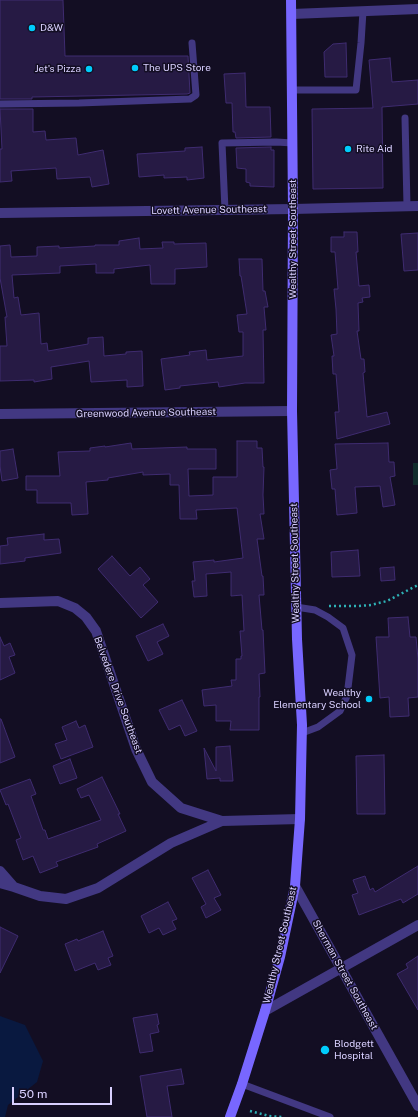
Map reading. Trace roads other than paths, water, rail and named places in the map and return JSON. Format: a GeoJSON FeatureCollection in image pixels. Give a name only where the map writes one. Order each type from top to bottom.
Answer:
{"type":"FeatureCollection","features":[{"type":"Feature","properties":{"kind":"main road","name":"Wealthy Street Southeast"},"geometry":{"type":"LineString","coordinates":[[230,1117],[265,1011],[280,957],[295,886],[300,819],[302,733],[296,607],[292,411],[293,143],[291,0]]}},
{"type":"Feature","properties":{"kind":"street"},"geometry":{"type":"LineString","coordinates":[[292,14],[418,9]]}},
{"type":"Feature","properties":{"kind":"street","name":"Lovett Avenue Southeast"},"geometry":{"type":"LineString","coordinates":[[0,213],[418,206]]}},
{"type":"Feature","properties":{"kind":"street","name":"Greenwood Avenue Southeast"},"geometry":{"type":"LineString","coordinates":[[0,414],[292,411]]}},
{"type":"Feature","properties":{"kind":"street","name":"Belvedere Drive Southeast"},"geometry":{"type":"LineString","coordinates":[[0,603],[58,601],[75,608],[86,617],[96,631],[136,749],[152,782],[181,808],[222,821]]}},
{"type":"Feature","properties":{"kind":"street"},"geometry":{"type":"LineString","coordinates":[[0,883],[40,896],[66,899],[98,888],[171,843],[222,821],[300,819]]}},
{"type":"Feature","properties":{"kind":"street"},"geometry":{"type":"LineString","coordinates":[[0,871],[14,887]]}},
{"type":"Feature","properties":{"kind":"street","name":"Sherman Street Southeast"},"geometry":{"type":"LineString","coordinates":[[295,886],[418,1106]]}},
{"type":"Feature","properties":{"kind":"street"},"geometry":{"type":"LineString","coordinates":[[265,1011],[418,925]]}},
{"type":"Feature","properties":{"kind":"lane"},"geometry":{"type":"LineString","coordinates":[[292,90],[356,90],[363,11]]}},
{"type":"Feature","properties":{"kind":"lane"},"geometry":{"type":"LineString","coordinates":[[0,104],[190,99],[196,95],[192,43]]}},
{"type":"Feature","properties":{"kind":"lane"},"geometry":{"type":"LineString","coordinates":[[405,118],[407,206]]}},
{"type":"Feature","properties":{"kind":"lane"},"geometry":{"type":"LineString","coordinates":[[225,210],[222,143],[293,143]]}},
{"type":"Feature","properties":{"kind":"lane"},"geometry":{"type":"LineString","coordinates":[[296,607],[315,610],[343,628],[352,656],[348,696],[340,711],[318,727],[302,733]]}},
{"type":"Feature","properties":{"kind":"lane"},"geometry":{"type":"LineString","coordinates":[[242,1084],[330,1117]]}},
{"type":"Feature","properties":{"kind":"water"},"geometry":{"type":"Polygon","coordinates":[[[0,1016],[25,1025],[43,1061],[37,1082],[8,1105],[5,1117],[0,1117],[0,1016]]]}},
{"type":"Feature","properties":{"kind":"place","name":"D&W"},"geometry":{"type":"Point","coordinates":[32,28]}},
{"type":"Feature","properties":{"kind":"place","name":"The UPS Store"},"geometry":{"type":"Point","coordinates":[135,68]}},
{"type":"Feature","properties":{"kind":"place","name":"Jet's Pizza"},"geometry":{"type":"Point","coordinates":[89,69]}},
{"type":"Feature","properties":{"kind":"place","name":"Rite Aid"},"geometry":{"type":"Point","coordinates":[348,149]}},
{"type":"Feature","properties":{"kind":"place","name":"Wealthy Elementary School"},"geometry":{"type":"Point","coordinates":[369,699]}},
{"type":"Feature","properties":{"kind":"place","name":"Blodgett Hospital"},"geometry":{"type":"Point","coordinates":[325,1050]}}]}
